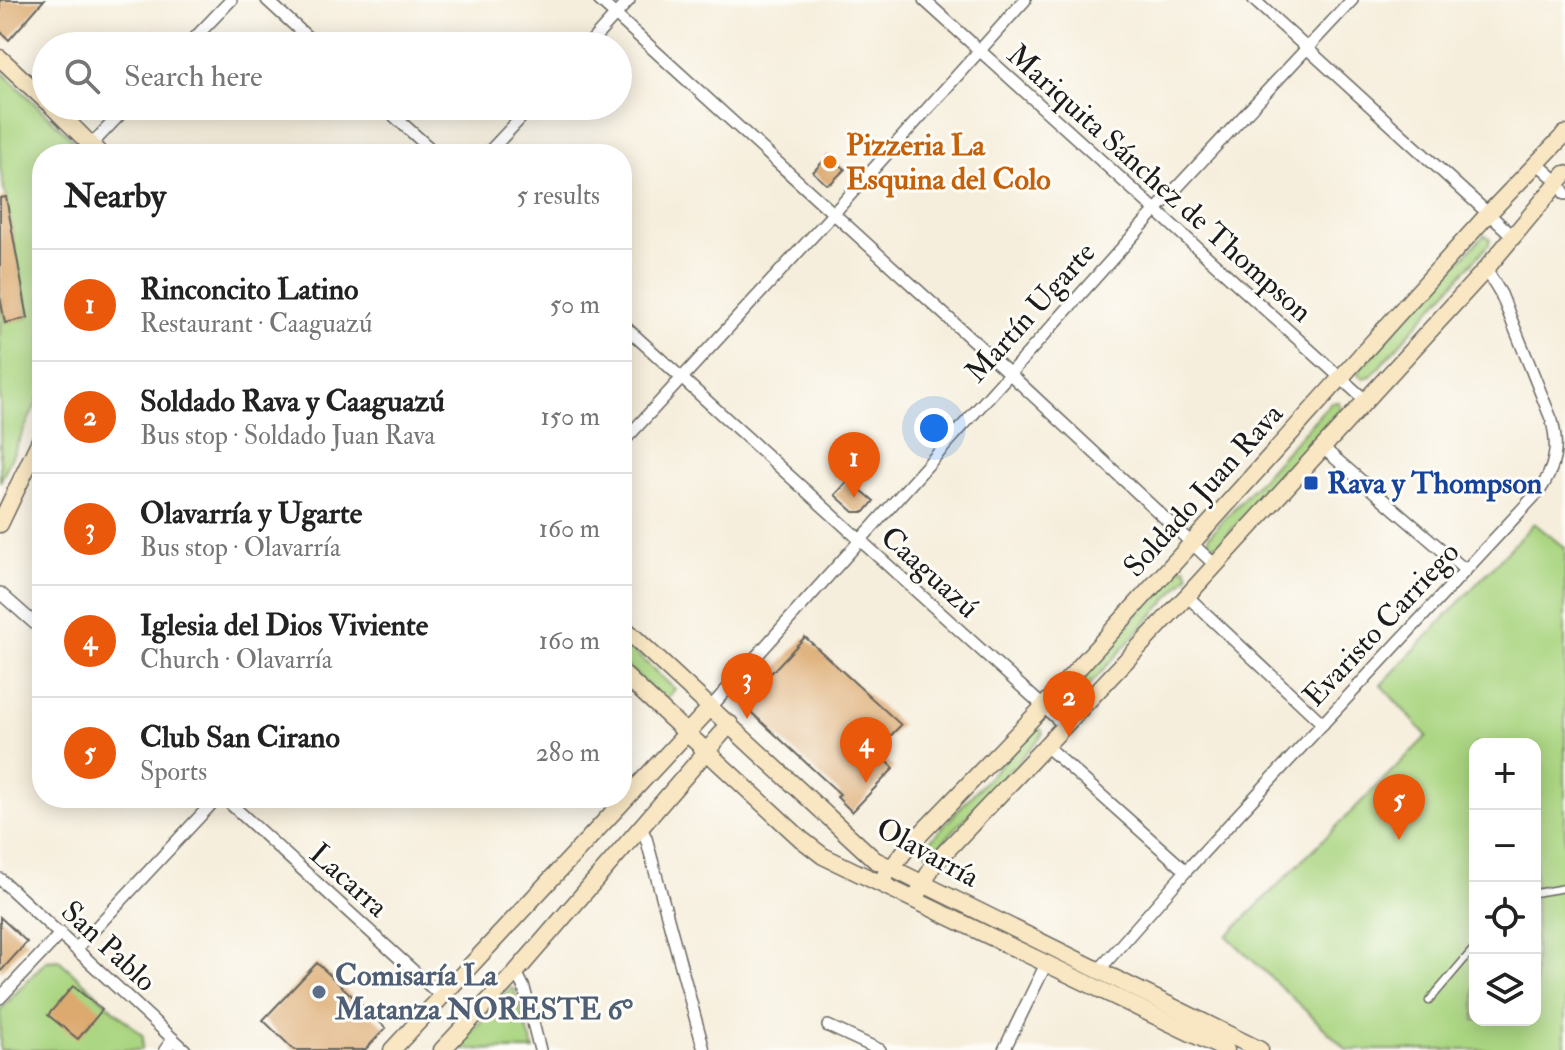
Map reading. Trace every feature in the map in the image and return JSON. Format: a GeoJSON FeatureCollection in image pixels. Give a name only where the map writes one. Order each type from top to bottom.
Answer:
{"type":"FeatureCollection","features":[{"type":"Feature","properties":{"kind":"street"},"geometry":{"type":"LineString","coordinates":[[200,32],[231,0]]}},
{"type":"Feature","properties":{"kind":"street"},"geometry":{"type":"LineString","coordinates":[[267,0],[302,32]]}},
{"type":"Feature","properties":{"kind":"street"},"geometry":{"type":"LineString","coordinates":[[599,0],[1214,564]]}},
{"type":"Feature","properties":{"kind":"street"},"geometry":{"type":"LineString","coordinates":[[600,32],[629,0]]}},
{"type":"Feature","properties":{"kind":"street","name":"Mariquita Sánchez de Thompson"},"geometry":{"type":"LineString","coordinates":[[924,0],[1365,400]]}},
{"type":"Feature","properties":{"kind":"street"},"geometry":{"type":"LineString","coordinates":[[632,432],[1025,0]]}},
{"type":"Feature","properties":{"kind":"street"},"geometry":{"type":"LineString","coordinates":[[1254,0],[1514,237]]}},
{"type":"Feature","properties":{"kind":"street","name":"Martín Ugarte"},"geometry":{"type":"LineString","coordinates":[[632,791],[1011,375],[1156,210],[1352,0]]}},
{"type":"Feature","properties":{"kind":"street"},"geometry":{"type":"LineString","coordinates":[[0,58],[32,88]]}},
{"type":"Feature","properties":{"kind":"street"},"geometry":{"type":"LineString","coordinates":[[66,120],[91,144]]}},
{"type":"Feature","properties":{"kind":"street"},"geometry":{"type":"LineString","coordinates":[[100,144],[118,120]]}},
{"type":"Feature","properties":{"kind":"street"},"geometry":{"type":"LineString","coordinates":[[398,120],[425,144]]}},
{"type":"Feature","properties":{"kind":"street"},"geometry":{"type":"LineString","coordinates":[[496,144],[519,120]]}},
{"type":"Feature","properties":{"kind":"street","name":"Soldado Juan Rava"},"geometry":{"type":"LineString","coordinates":[[885,876],[908,847],[1043,707],[1489,213],[1565,134]]}},
{"type":"Feature","properties":{"kind":"street"},"geometry":{"type":"LineString","coordinates":[[1537,163],[1563,184]]}},
{"type":"Feature","properties":{"kind":"street","name":"Soldado Juan Rava"},"geometry":{"type":"LineString","coordinates":[[919,891],[933,865],[1187,596],[1563,184]]}},
{"type":"Feature","properties":{"kind":"street","name":"Evaristo Carriego"},"geometry":{"type":"LineString","coordinates":[[1099,970],[1186,871],[1540,490],[1550,475],[1556,440],[1552,421],[1501,294],[1486,269]]}},
{"type":"Feature","properties":{"kind":"street","name":"Caaguazú"},"geometry":{"type":"LineString","coordinates":[[632,333],[1065,726]]}},
{"type":"Feature","properties":{"kind":"street"},"geometry":{"type":"LineString","coordinates":[[1322,447],[1464,569]]}},
{"type":"Feature","properties":{"kind":"street"},"geometry":{"type":"LineString","coordinates":[[1,516],[32,456]]}},
{"type":"Feature","properties":{"kind":"street"},"geometry":{"type":"LineString","coordinates":[[0,593],[32,621]]}},
{"type":"Feature","properties":{"kind":"street"},"geometry":{"type":"LineString","coordinates":[[1187,596],[1323,724]]}},
{"type":"Feature","properties":{"kind":"street","name":"Olavarría"},"geometry":{"type":"LineString","coordinates":[[632,635],[730,724],[864,852],[885,876]]}},
{"type":"Feature","properties":{"kind":"street","name":"Olavarría"},"geometry":{"type":"LineString","coordinates":[[632,682],[823,856],[885,876],[1099,970],[1260,1050]]}},
{"type":"Feature","properties":{"kind":"street"},"geometry":{"type":"LineString","coordinates":[[442,1050],[516,972],[730,724]]}},
{"type":"Feature","properties":{"kind":"street"},"geometry":{"type":"LineString","coordinates":[[1046,746],[1186,871]]}},
{"type":"Feature","properties":{"kind":"street"},"geometry":{"type":"LineString","coordinates":[[77,948],[208,808]]}},
{"type":"Feature","properties":{"kind":"street","name":"Lacarra"},"geometry":{"type":"LineString","coordinates":[[235,808],[442,997]]}},
{"type":"Feature","properties":{"kind":"street","name":"Martín Ugarte"},"geometry":{"type":"LineString","coordinates":[[392,1050],[616,808]]}},
{"type":"Feature","properties":{"kind":"street"},"geometry":{"type":"LineString","coordinates":[[641,828],[704,1050]]}},
{"type":"Feature","properties":{"kind":"street","name":"San Pablo"},"geometry":{"type":"LineString","coordinates":[[0,879],[185,1050]]}},
{"type":"Feature","properties":{"kind":"street","name":"Olavarría"},"geometry":{"type":"LineString","coordinates":[[919,891],[1047,962],[1226,1050]]}},
{"type":"Feature","properties":{"kind":"street"},"geometry":{"type":"LineString","coordinates":[[0,998],[61,933]]}},
{"type":"Feature","properties":{"kind":"street"},"geometry":{"type":"LineString","coordinates":[[1004,1050],[1047,962]]}},
{"type":"Feature","properties":{"kind":"street"},"geometry":{"type":"LineString","coordinates":[[516,972],[524,988],[540,1050]]}},
{"type":"Feature","properties":{"kind":"street"},"geometry":{"type":"LineString","coordinates":[[828,1026],[880,1050]]}},
{"type":"Feature","properties":{"kind":"street"},"geometry":{"type":"LineString","coordinates":[[165,1050],[173,1039]]}},
{"type":"Feature","properties":{"kind":"lane"},"geometry":{"type":"LineString","coordinates":[[1541,892],[1565,888]]}},
{"type":"Feature","properties":{"kind":"lane"},"geometry":{"type":"LineString","coordinates":[[1429,1001],[1469,954]]}},
{"type":"Feature","properties":{"kind":"green space"},"geometry":{"type":"Polygon","coordinates":[[[0,70],[32,101],[32,120],[52,120],[78,144],[32,144],[32,413],[0,482],[0,297],[5,322],[28,318],[0,168],[0,70]]]}},
{"type":"Feature","properties":{"kind":"green space"},"geometry":{"type":"Polygon","coordinates":[[[1484,235],[1490,238],[1489,244],[1371,376],[1362,378],[1358,375],[1359,368],[1484,235]]]}},
{"type":"Feature","properties":{"kind":"green space"},"geometry":{"type":"Polygon","coordinates":[[[1331,402],[1339,402],[1341,411],[1219,544],[1209,545],[1209,536],[1331,402]]]}},
{"type":"Feature","properties":{"kind":"green space"},"geometry":{"type":"Polygon","coordinates":[[[1534,523],[1565,548],[1565,1050],[1347,1050],[1227,936],[1427,736],[1381,685],[1534,523]]]}},
{"type":"Feature","properties":{"kind":"green space"},"geometry":{"type":"Polygon","coordinates":[[[1186,567],[1189,575],[1069,708],[1060,708],[1060,700],[1179,568],[1186,567]]]}},
{"type":"Feature","properties":{"kind":"green space"},"geometry":{"type":"Polygon","coordinates":[[[632,650],[675,689],[665,701],[632,671],[632,650]]]}},
{"type":"Feature","properties":{"kind":"green space"},"geometry":{"type":"Polygon","coordinates":[[[1041,729],[1043,733],[1040,738],[931,855],[927,854],[926,845],[1031,731],[1041,729]]]}},
{"type":"Feature","properties":{"kind":"green space"},"geometry":{"type":"Polygon","coordinates":[[[59,960],[143,1036],[142,1050],[0,1050],[0,1010],[46,961],[59,960]]]}},
{"type":"Feature","properties":{"kind":"green space"},"geometry":{"type":"Polygon","coordinates":[[[510,988],[514,989],[534,1050],[457,1049],[510,988]]]}},
{"type":"Feature","properties":{"kind":"building"},"geometry":{"type":"Polygon","coordinates":[[[0,0],[44,0],[9,40],[0,31],[0,0]]]}},
{"type":"Feature","properties":{"kind":"building","name":"Pizzeria La Esquina del Colo"},"geometry":{"type":"Polygon","coordinates":[[[829,155],[845,169],[826,184],[813,172],[829,155]]]}},
{"type":"Feature","properties":{"kind":"building"},"geometry":{"type":"Polygon","coordinates":[[[6,197],[28,318],[5,323],[0,297],[0,198],[6,197]]]}},
{"type":"Feature","properties":{"kind":"building"},"geometry":{"type":"Polygon","coordinates":[[[849,480],[874,501],[865,512],[854,512],[835,495],[849,480]]]}},
{"type":"Feature","properties":{"kind":"building"},"geometry":{"type":"Polygon","coordinates":[[[805,637],[901,725],[876,751],[894,768],[852,812],[837,797],[840,794],[742,704],[805,637]]]}},
{"type":"Feature","properties":{"kind":"building"},"geometry":{"type":"Polygon","coordinates":[[[0,917],[27,942],[0,972],[0,917]]]}},
{"type":"Feature","properties":{"kind":"building","name":"Comisaría La Matanza NORESTE 6°"},"geometry":{"type":"Polygon","coordinates":[[[317,963],[386,1028],[365,1050],[294,1050],[263,1020],[317,963]]]}},
{"type":"Feature","properties":{"kind":"building"},"geometry":{"type":"Polygon","coordinates":[[[73,986],[102,1010],[78,1039],[48,1015],[73,986]]]}},
{"type":"Feature","properties":{"kind":"place","name":"Pizzeria La Esquina del Colo"},"geometry":{"type":"Point","coordinates":[830,162]}},
{"type":"Feature","properties":{"kind":"place","name":"Rava y Thompson"},"geometry":{"type":"Point","coordinates":[1311,483]}},
{"type":"Feature","properties":{"kind":"place","name":"Rinconcito Latino"},"geometry":{"type":"Point","coordinates":[854,498]}},
{"type":"Feature","properties":{"kind":"place","name":"Olavarría y Ugarte"},"geometry":{"type":"Point","coordinates":[747,719]}},
{"type":"Feature","properties":{"kind":"place","name":"Soldado Rava y Caaguazú"},"geometry":{"type":"Point","coordinates":[1069,737]}},
{"type":"Feature","properties":{"kind":"place","name":"Iglesia del Dios Viviente"},"geometry":{"type":"Point","coordinates":[866,783]}},
{"type":"Feature","properties":{"kind":"place","name":"Club San Cirano"},"geometry":{"type":"Point","coordinates":[1399,840]}},
{"type":"Feature","properties":{"kind":"place","name":"Comisaría La Matanza NORESTE 6°"},"geometry":{"type":"Point","coordinates":[319,992]}}]}
